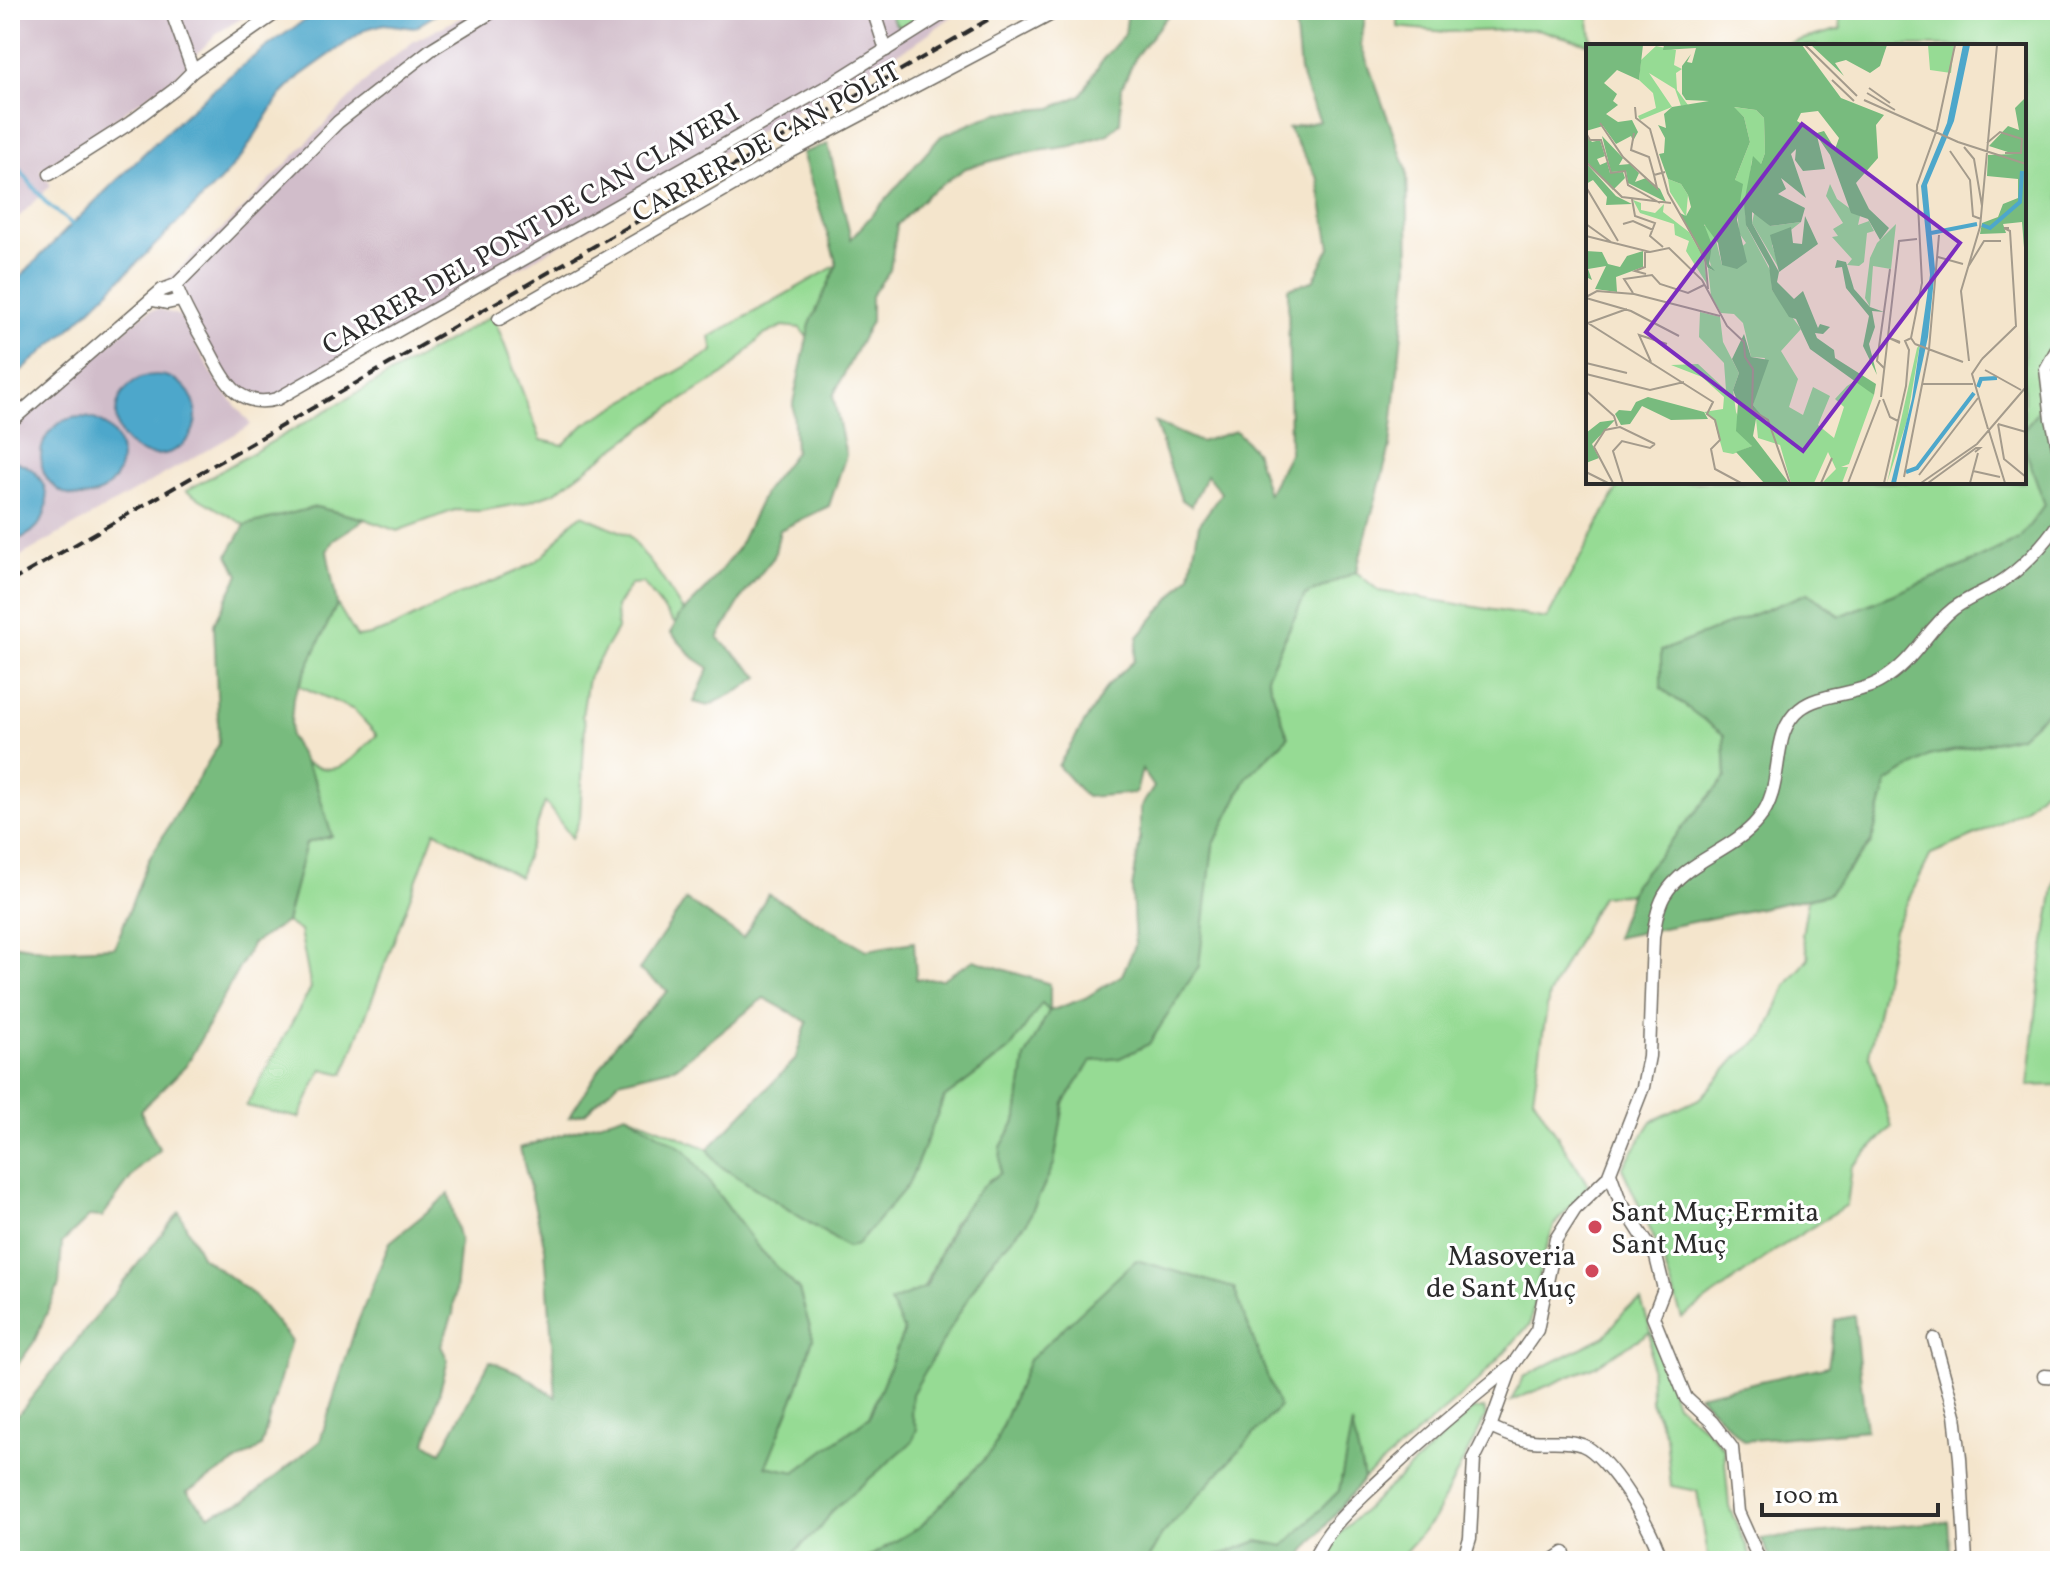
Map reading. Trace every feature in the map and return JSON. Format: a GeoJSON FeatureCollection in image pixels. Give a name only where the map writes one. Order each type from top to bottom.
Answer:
{"type":"FeatureCollection","features":[{"type":"Feature","properties":{"kind":"street"},"geometry":{"type":"LineString","coordinates":[[171,10],[193,71]]}},
{"type":"Feature","properties":{"kind":"street"},"geometry":{"type":"LineString","coordinates":[[50,174],[130,123],[174,90],[193,71],[280,10]]}},
{"type":"Feature","properties":{"kind":"street"},"geometry":{"type":"LineString","coordinates":[[10,422],[162,290],[176,285],[338,122],[433,48],[495,10]]}},
{"type":"Feature","properties":{"kind":"street"},"geometry":{"type":"LineString","coordinates":[[873,10],[886,50]]}},
{"type":"Feature","properties":{"kind":"street","name":"CARRER DEL PONT DE CAN CLAVERI"},"geometry":{"type":"LineString","coordinates":[[176,285],[181,300],[226,382],[239,394],[257,402],[277,399],[828,86],[948,10]]}},
{"type":"Feature","properties":{"kind":"street","name":"CARRER DE CAN PÒLIT"},"geometry":{"type":"LineString","coordinates":[[499,319],[792,151],[1059,10]]}},
{"type":"Feature","properties":{"kind":"street"},"geometry":{"type":"LineString","coordinates":[[153,300],[167,303],[181,300]]}},
{"type":"Feature","properties":{"kind":"street"},"geometry":{"type":"LineString","coordinates":[[2060,344],[2046,369],[2046,376],[2060,456]]}},
{"type":"Feature","properties":{"kind":"street"},"geometry":{"type":"LineString","coordinates":[[1313,1561],[1318,1548],[1342,1517],[1445,1420],[1515,1361],[1537,1330],[1553,1248],[1561,1228],[1610,1173],[1647,1073],[1651,1036],[1652,954],[1656,918],[1664,896],[1682,877],[1759,820],[1775,788],[1780,738],[1794,714],[1817,699],[1863,690],[1891,674],[1914,655],[1953,610],[2018,568],[2060,521]]}},
{"type":"Feature","properties":{"kind":"street"},"geometry":{"type":"LineString","coordinates":[[1610,1173],[1620,1201],[1656,1257],[1664,1289],[1653,1317],[1678,1381],[1692,1406],[1712,1422],[1732,1448],[1738,1512],[1760,1561]]}},
{"type":"Feature","properties":{"kind":"street"},"geometry":{"type":"LineString","coordinates":[[1934,1339],[1955,1415],[1966,1561]]}},
{"type":"Feature","properties":{"kind":"street"},"geometry":{"type":"LineString","coordinates":[[1463,1561],[1470,1538],[1474,1459],[1490,1427],[1515,1361]]}},
{"type":"Feature","properties":{"kind":"street"},"geometry":{"type":"LineString","coordinates":[[2044,1376],[2060,1377]]}},
{"type":"Feature","properties":{"kind":"street"},"geometry":{"type":"LineString","coordinates":[[1490,1427],[1531,1441],[1580,1444],[1596,1452],[1624,1487],[1659,1548],[1661,1561]]}},
{"type":"Feature","properties":{"kind":"street"},"geometry":{"type":"LineString","coordinates":[[1552,1561],[1564,1553]]}},
{"type":"Feature","properties":{"kind":"shaded area"},"geometry":{"type":"Polygon","coordinates":[[[10,10],[256,10],[217,33],[176,76],[40,171],[51,185],[10,226],[10,10]]]}},
{"type":"Feature","properties":{"kind":"shaded area"},"geometry":{"type":"Polygon","coordinates":[[[476,10],[961,10],[912,45],[277,405],[246,404],[215,372],[163,284],[234,218],[375,72],[414,41],[476,10]]]}},
{"type":"Feature","properties":{"kind":"shaded area"},"geometry":{"type":"Polygon","coordinates":[[[160,309],[180,316],[217,382],[251,425],[10,562],[10,429],[140,317],[151,310],[160,309]]]}},
{"type":"Feature","properties":{"kind":"green space"},"geometry":{"type":"Polygon","coordinates":[[[889,10],[925,10],[901,29],[889,10]]]}},
{"type":"Feature","properties":{"kind":"green space"},"geometry":{"type":"Polygon","coordinates":[[[1128,10],[1172,10],[1136,56],[1122,87],[1120,123],[1108,134],[1072,146],[1018,154],[966,168],[928,194],[897,225],[890,270],[871,296],[871,321],[833,396],[846,455],[829,506],[780,530],[774,557],[744,594],[718,638],[759,677],[708,706],[694,702],[709,668],[694,658],[671,633],[679,616],[706,589],[738,548],[765,491],[795,452],[793,403],[810,324],[837,265],[802,153],[828,144],[851,239],[941,136],[996,113],[1052,108],[1081,95],[1102,60],[1125,34],[1128,10]]]}},
{"type":"Feature","properties":{"kind":"green space"},"geometry":{"type":"Polygon","coordinates":[[[1294,10],[1366,10],[1361,45],[1407,170],[1409,265],[1390,447],[1356,572],[1305,595],[1267,676],[1288,737],[1247,777],[1213,846],[1199,966],[1149,1044],[1120,1058],[1091,1061],[1064,1103],[1054,1164],[1027,1222],[988,1264],[912,1394],[911,1413],[917,1429],[912,1442],[832,1511],[822,1526],[785,1561],[10,1561],[10,1421],[179,1212],[201,1256],[254,1295],[291,1340],[261,1447],[187,1492],[209,1515],[245,1501],[320,1441],[355,1329],[390,1242],[449,1194],[460,1241],[453,1314],[441,1346],[448,1360],[426,1443],[441,1452],[490,1361],[520,1373],[556,1397],[545,1248],[520,1148],[626,1114],[686,1151],[757,1246],[799,1290],[813,1338],[798,1387],[766,1466],[795,1472],[869,1417],[904,1331],[890,1302],[926,1287],[964,1209],[1000,1173],[1001,1147],[1017,1118],[1025,1058],[1049,1011],[1042,1003],[1010,1049],[944,1098],[908,1185],[857,1245],[847,1247],[719,1165],[708,1149],[795,1060],[807,1022],[764,998],[676,1067],[619,1081],[585,1113],[569,1117],[616,1043],[668,991],[639,970],[686,900],[743,938],[768,894],[867,950],[914,942],[916,979],[942,979],[974,960],[1050,984],[1050,1011],[1085,998],[1122,975],[1135,946],[1132,889],[1140,840],[1140,808],[1154,787],[1142,769],[1136,793],[1086,797],[1058,766],[1107,686],[1134,661],[1138,637],[1190,575],[1199,525],[1221,493],[1207,475],[1191,506],[1181,499],[1155,422],[1200,442],[1236,431],[1255,451],[1268,494],[1290,452],[1288,288],[1313,281],[1330,247],[1318,179],[1288,128],[1320,121],[1300,71],[1294,10]]]}},
{"type":"Feature","properties":{"kind":"green space"},"geometry":{"type":"Polygon","coordinates":[[[1378,10],[1593,10],[1588,14],[1592,44],[1537,29],[1446,32],[1398,27],[1398,16],[1378,10]]]}},
{"type":"Feature","properties":{"kind":"green space"},"geometry":{"type":"Polygon","coordinates":[[[1838,10],[2060,10],[2060,342],[2038,377],[2052,377],[2060,365],[2060,380],[2026,427],[2026,44],[1785,44],[1841,29],[1838,10]]]}},
{"type":"Feature","properties":{"kind":"green space"},"geometry":{"type":"Polygon","coordinates":[[[837,265],[807,337],[800,328],[783,326],[762,336],[727,372],[671,407],[555,492],[524,503],[480,511],[455,510],[397,531],[365,519],[316,507],[245,525],[186,491],[493,315],[541,440],[563,445],[585,424],[713,351],[710,337],[837,265]]]}},
{"type":"Feature","properties":{"kind":"green space"},"geometry":{"type":"Polygon","coordinates":[[[2060,380],[2060,700],[2020,736],[1929,756],[1887,782],[1871,843],[1828,894],[1615,938],[1634,884],[1726,777],[1724,735],[1661,688],[1661,651],[1808,593],[1840,616],[1965,565],[2019,539],[2045,505],[2026,452],[2026,427],[2060,380]]]}},
{"type":"Feature","properties":{"kind":"green space"},"geometry":{"type":"Polygon","coordinates":[[[2026,452],[2045,505],[2019,539],[1965,565],[1841,616],[1808,593],[1661,688],[1724,734],[1726,778],[1634,884],[1630,894],[1601,896],[1549,995],[1533,1097],[1588,1185],[1554,1226],[1542,1260],[1530,1324],[1477,1382],[1364,1479],[1352,1426],[1339,1491],[1284,1546],[1258,1541],[1204,1561],[1147,1561],[1161,1536],[1029,1360],[992,1451],[921,1526],[862,1561],[785,1561],[916,1429],[911,1413],[911,1394],[988,1264],[1027,1222],[1054,1164],[1064,1103],[1091,1061],[1120,1058],[1208,883],[1213,846],[1247,777],[1288,737],[1267,676],[1305,595],[1356,572],[1379,591],[1547,619],[1620,484],[2026,484],[2026,452]]]}},
{"type":"Feature","properties":{"kind":"green space"},"geometry":{"type":"Polygon","coordinates":[[[316,507],[365,519],[334,539],[327,551],[337,604],[293,698],[290,736],[315,781],[332,836],[306,843],[286,922],[252,944],[186,1066],[140,1111],[160,1150],[139,1167],[102,1217],[90,1216],[62,1243],[59,1285],[34,1342],[10,1375],[10,944],[49,950],[115,947],[148,861],[219,744],[214,624],[239,575],[228,555],[245,525],[316,507]]]}},
{"type":"Feature","properties":{"kind":"green space"},"geometry":{"type":"Polygon","coordinates":[[[582,515],[629,535],[683,611],[675,624],[643,583],[631,584],[616,607],[617,629],[588,678],[582,716],[585,724],[580,818],[572,838],[545,802],[519,877],[435,831],[344,1074],[322,1069],[299,1118],[246,1106],[311,988],[300,931],[286,922],[306,843],[331,836],[315,781],[304,762],[328,769],[337,768],[352,759],[377,735],[354,710],[298,685],[337,604],[357,637],[383,631],[530,565],[545,554],[570,524],[582,515]]]}},
{"type":"Feature","properties":{"kind":"green space"},"geometry":{"type":"Polygon","coordinates":[[[2060,700],[2060,784],[2055,779],[2025,808],[1981,833],[1931,854],[1894,929],[1869,1055],[1892,1127],[1852,1167],[1847,1205],[1776,1250],[1682,1318],[1660,1251],[1622,1168],[1652,1121],[1701,1098],[1737,1057],[1765,1036],[1786,986],[1809,958],[1802,935],[1808,899],[1828,894],[1871,844],[1887,782],[1929,756],[2020,736],[2060,700]]]}},
{"type":"Feature","properties":{"kind":"green space"},"geometry":{"type":"Polygon","coordinates":[[[2060,850],[2060,1087],[2028,1086],[2042,961],[2060,850]]]}},
{"type":"Feature","properties":{"kind":"green space"},"geometry":{"type":"Polygon","coordinates":[[[1041,1003],[1049,1011],[1025,1058],[1017,1118],[1001,1147],[1000,1173],[989,1180],[953,1223],[904,1331],[870,1417],[795,1472],[765,1466],[798,1387],[813,1338],[799,1290],[626,1114],[708,1149],[719,1165],[847,1247],[856,1245],[908,1185],[944,1098],[1010,1049],[1041,1003]]]}},
{"type":"Feature","properties":{"kind":"green space"},"geometry":{"type":"Polygon","coordinates":[[[1136,1260],[1234,1288],[1279,1407],[1161,1536],[1147,1561],[862,1561],[921,1526],[992,1451],[1029,1360],[1136,1260]]]}},
{"type":"Feature","properties":{"kind":"green space"},"geometry":{"type":"Polygon","coordinates":[[[1641,1301],[1676,1404],[1724,1449],[1729,1507],[1753,1561],[1709,1561],[1697,1491],[1671,1486],[1666,1437],[1651,1402],[1650,1332],[1595,1366],[1511,1401],[1523,1377],[1605,1336],[1626,1309],[1641,1301]]]}},
{"type":"Feature","properties":{"kind":"green space"},"geometry":{"type":"Polygon","coordinates":[[[1854,1316],[1866,1430],[1744,1441],[1698,1395],[1828,1366],[1835,1320],[1854,1316]]]}},
{"type":"Feature","properties":{"kind":"green space"},"geometry":{"type":"Polygon","coordinates":[[[1483,1408],[1486,1416],[1434,1519],[1397,1561],[1322,1561],[1342,1531],[1472,1410],[1483,1408]]]}},
{"type":"Feature","properties":{"kind":"green space"},"geometry":{"type":"Polygon","coordinates":[[[1352,1424],[1364,1479],[1304,1552],[1301,1561],[1204,1561],[1258,1541],[1284,1546],[1339,1491],[1352,1424]]]}},
{"type":"Feature","properties":{"kind":"green space"},"geometry":{"type":"Polygon","coordinates":[[[1948,1521],[1951,1561],[1772,1561],[1761,1539],[1948,1521]]]}},
{"type":"Feature","properties":{"kind":"water"},"geometry":{"type":"Polygon","coordinates":[[[321,10],[443,10],[414,28],[384,24],[366,29],[300,76],[280,96],[242,156],[220,181],[70,329],[10,380],[10,288],[190,110],[266,47],[321,10]]]}},
{"type":"Feature","properties":{"kind":"water"},"geometry":{"type":"Polygon","coordinates":[[[156,375],[171,378],[184,387],[193,400],[196,415],[193,430],[184,443],[171,452],[156,455],[141,452],[128,443],[119,430],[116,415],[119,400],[128,387],[141,378],[156,375]]]}},
{"type":"Feature","properties":{"kind":"water"},"geometry":{"type":"Polygon","coordinates":[[[81,417],[96,420],[109,429],[118,442],[121,457],[118,472],[109,485],[96,494],[81,497],[66,494],[53,485],[44,472],[41,457],[44,442],[53,429],[66,420],[81,417]]]}},
{"type":"Feature","properties":{"kind":"water"},"geometry":{"type":"Polygon","coordinates":[[[10,460],[38,475],[47,501],[38,526],[26,536],[10,541],[10,460]]]}},
{"type":"Feature","properties":{"kind":"waterway"},"geometry":{"type":"LineString","coordinates":[[10,157],[47,204],[73,225]]}},
{"type":"Feature","properties":{"kind":"railway"},"geometry":{"type":"LineString","coordinates":[[10,582],[1005,10]]}},
{"type":"Feature","properties":{"kind":"place","name":"Sant Muç;Ermita Sant Muç"},"geometry":{"type":"Point","coordinates":[1595,1227]}},
{"type":"Feature","properties":{"kind":"place","name":"Masoveria de Sant Muç"},"geometry":{"type":"Point","coordinates":[1592,1271]}}]}
